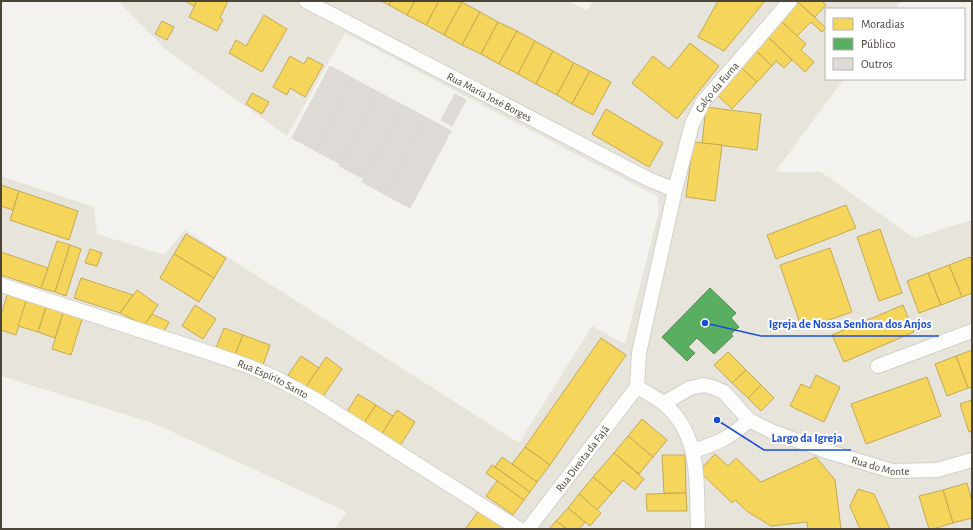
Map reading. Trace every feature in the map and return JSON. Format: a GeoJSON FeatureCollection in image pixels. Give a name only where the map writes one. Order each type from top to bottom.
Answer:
{"type":"FeatureCollection","features":[{"type":"Feature","properties":{"kind":"street","name":"Rua Maria José Borges"},"geometry":{"type":"LineString","coordinates":[[306,1],[648,179],[675,190]]}},
{"type":"Feature","properties":{"kind":"street","name":"Calço da Furna"},"geometry":{"type":"LineString","coordinates":[[637,387],[639,353],[675,190],[692,124],[703,102],[790,1]]}},
{"type":"Feature","properties":{"kind":"street","name":"Rua Espírito Santo"},"geometry":{"type":"LineString","coordinates":[[1,285],[216,354],[276,378],[316,400],[519,529]]}},
{"type":"Feature","properties":{"kind":"street"},"geometry":{"type":"LineString","coordinates":[[878,366],[972,330]]}},
{"type":"Feature","properties":{"kind":"street","name":"Rua do Monte"},"geometry":{"type":"LineString","coordinates":[[664,403],[690,388],[704,386],[712,387],[724,392],[749,420],[771,431],[826,451],[892,471],[937,470],[972,460]]}},
{"type":"Feature","properties":{"kind":"street"},"geometry":{"type":"LineString","coordinates":[[637,387],[664,403],[680,421],[689,436],[693,451],[698,529]]}},
{"type":"Feature","properties":{"kind":"street","name":"Rua Direita da Fajã"},"geometry":{"type":"LineString","coordinates":[[528,529],[637,387]]}},
{"type":"Feature","properties":{"kind":"street"},"geometry":{"type":"LineString","coordinates":[[693,451],[726,439],[749,420]]}},
{"type":"Feature","properties":{"kind":"shaded area"},"geometry":{"type":"Polygon","coordinates":[[[118,1],[569,1],[587,11],[593,1],[902,1],[897,8],[825,8],[825,80],[843,80],[775,172],[821,172],[914,238],[972,220],[972,529],[335,529],[347,512],[153,423],[1,376],[1,176],[94,207],[97,234],[164,255],[185,230],[519,443],[592,326],[625,344],[659,211],[658,197],[345,33],[287,136],[165,49],[118,1]]]}},
{"type":"Feature","properties":{"kind":"building: Moradias"},"geometry":{"type":"Polygon","coordinates":[[[185,1],[197,1],[194,6],[185,1]]]}},
{"type":"Feature","properties":{"kind":"building: Moradias"},"geometry":{"type":"Polygon","coordinates":[[[197,1],[228,1],[220,18],[223,20],[217,31],[189,17],[197,1]]]}},
{"type":"Feature","properties":{"kind":"building: Moradias"},"geometry":{"type":"Polygon","coordinates":[[[381,1],[391,1],[389,5],[381,1]]]}},
{"type":"Feature","properties":{"kind":"building: Moradias"},"geometry":{"type":"Polygon","coordinates":[[[391,1],[415,1],[407,15],[389,5],[391,1]]]}},
{"type":"Feature","properties":{"kind":"building: Moradias"},"geometry":{"type":"Polygon","coordinates":[[[415,1],[439,1],[426,25],[407,15],[415,1]]]}},
{"type":"Feature","properties":{"kind":"building: Moradias"},"geometry":{"type":"Polygon","coordinates":[[[439,1],[462,2],[444,35],[426,25],[439,1]]]}},
{"type":"Feature","properties":{"kind":"building: Moradias"},"geometry":{"type":"Polygon","coordinates":[[[718,1],[765,1],[724,51],[698,37],[718,1]]]}},
{"type":"Feature","properties":{"kind":"building: Moradias"},"geometry":{"type":"Polygon","coordinates":[[[822,1],[826,5],[815,17],[798,2],[822,1]]]}},
{"type":"Feature","properties":{"kind":"building: Moradias"},"geometry":{"type":"Polygon","coordinates":[[[462,2],[480,12],[462,45],[444,35],[462,2]]]}},
{"type":"Feature","properties":{"kind":"building: Moradias"},"geometry":{"type":"Polygon","coordinates":[[[798,2],[825,27],[825,29],[822,32],[811,22],[797,36],[781,21],[798,2]]]}},
{"type":"Feature","properties":{"kind":"building: Moradias"},"geometry":{"type":"Polygon","coordinates":[[[480,12],[498,22],[481,54],[462,45],[480,12]]]}},
{"type":"Feature","properties":{"kind":"building: Moradias"},"geometry":{"type":"Polygon","coordinates":[[[264,15],[287,29],[262,72],[229,53],[236,40],[246,46],[264,15]]]}},
{"type":"Feature","properties":{"kind":"building: Moradias"},"geometry":{"type":"Polygon","coordinates":[[[162,21],[174,27],[167,40],[155,34],[162,21]]]}},
{"type":"Feature","properties":{"kind":"building: Moradias"},"geometry":{"type":"Polygon","coordinates":[[[781,21],[806,44],[801,50],[814,62],[805,72],[767,36],[781,21]]]}},
{"type":"Feature","properties":{"kind":"building: Moradias"},"geometry":{"type":"Polygon","coordinates":[[[498,22],[517,31],[499,64],[481,54],[498,22]]]}},
{"type":"Feature","properties":{"kind":"building: Moradias"},"geometry":{"type":"Polygon","coordinates":[[[517,31],[535,41],[518,74],[499,64],[517,31]]]}},
{"type":"Feature","properties":{"kind":"building: Moradias"},"geometry":{"type":"Polygon","coordinates":[[[767,36],[792,60],[784,68],[776,61],[772,66],[755,50],[767,36]]]}},
{"type":"Feature","properties":{"kind":"building: Moradias"},"geometry":{"type":"Polygon","coordinates":[[[535,41],[553,51],[536,84],[518,74],[535,41]]]}},
{"type":"Feature","properties":{"kind":"building: Moradias"},"geometry":{"type":"Polygon","coordinates":[[[690,43],[719,66],[677,119],[632,83],[653,56],[669,69],[690,43]]]}},
{"type":"Feature","properties":{"kind":"building: Moradias"},"geometry":{"type":"Polygon","coordinates":[[[755,50],[772,66],[757,82],[739,66],[755,50]]]}},
{"type":"Feature","properties":{"kind":"building: Moradias"},"geometry":{"type":"Polygon","coordinates":[[[553,51],[574,63],[557,95],[536,84],[553,51]]]}},
{"type":"Feature","properties":{"kind":"building: Moradias"},"geometry":{"type":"Polygon","coordinates":[[[290,56],[304,64],[308,57],[323,65],[305,97],[290,88],[287,95],[273,87],[290,56]]]}},
{"type":"Feature","properties":{"kind":"building: Moradias"},"geometry":{"type":"Polygon","coordinates":[[[574,63],[590,71],[572,104],[557,95],[574,63]]]}},
{"type":"Feature","properties":{"kind":"building: Moradias"},"geometry":{"type":"Polygon","coordinates":[[[739,66],[757,82],[732,109],[715,93],[739,66]]]}},
{"type":"Feature","properties":{"kind":"building: Moradias"},"geometry":{"type":"Polygon","coordinates":[[[590,71],[611,82],[593,115],[572,104],[590,71]]]}},
{"type":"Feature","properties":{"kind":"building: Moradias"},"geometry":{"type":"Polygon","coordinates":[[[252,93],[269,102],[262,114],[246,104],[252,93]]]}},
{"type":"Feature","properties":{"kind":"building: Moradias"},"geometry":{"type":"Polygon","coordinates":[[[706,107],[761,114],[757,150],[702,143],[706,107]]]}},
{"type":"Feature","properties":{"kind":"building: Moradias"},"geometry":{"type":"Polygon","coordinates":[[[606,109],[663,143],[649,167],[592,134],[606,109]]]}},
{"type":"Feature","properties":{"kind":"building: Moradias"},"geometry":{"type":"Polygon","coordinates":[[[693,142],[722,145],[715,201],[686,197],[693,142]]]}},
{"type":"Feature","properties":{"kind":"building: Moradias"},"geometry":{"type":"Polygon","coordinates":[[[1,185],[19,191],[13,210],[1,206],[1,185]]]}},
{"type":"Feature","properties":{"kind":"building: Moradias"},"geometry":{"type":"Polygon","coordinates":[[[19,191],[78,211],[69,240],[10,220],[19,191]]]}},
{"type":"Feature","properties":{"kind":"building: Moradias"},"geometry":{"type":"Polygon","coordinates":[[[846,205],[856,228],[776,259],[767,235],[846,205]]]}},
{"type":"Feature","properties":{"kind":"building: Moradias"},"geometry":{"type":"Polygon","coordinates":[[[880,229],[902,293],[879,301],[857,237],[880,229]]]}},
{"type":"Feature","properties":{"kind":"building: Moradias"},"geometry":{"type":"Polygon","coordinates":[[[186,234],[226,258],[214,278],[174,254],[186,234]]]}},
{"type":"Feature","properties":{"kind":"building: Moradias"},"geometry":{"type":"Polygon","coordinates":[[[57,241],[70,245],[55,292],[41,288],[57,241]]]}},
{"type":"Feature","properties":{"kind":"building: Moradias"},"geometry":{"type":"Polygon","coordinates":[[[70,245],[81,249],[66,296],[55,292],[70,245]]]}},
{"type":"Feature","properties":{"kind":"building: Moradias"},"geometry":{"type":"Polygon","coordinates":[[[830,248],[852,312],[802,329],[780,265],[830,248]]]}},
{"type":"Feature","properties":{"kind":"building: Moradias"},"geometry":{"type":"Polygon","coordinates":[[[90,249],[102,253],[97,266],[85,263],[90,249]]]}},
{"type":"Feature","properties":{"kind":"building: Moradias"},"geometry":{"type":"Polygon","coordinates":[[[1,252],[48,268],[41,288],[1,275],[1,252]]]}},
{"type":"Feature","properties":{"kind":"building: Moradias"},"geometry":{"type":"Polygon","coordinates":[[[174,254],[214,278],[199,302],[160,278],[174,254]]]}},
{"type":"Feature","properties":{"kind":"building: Moradias"},"geometry":{"type":"Polygon","coordinates":[[[970,257],[972,261],[972,293],[962,297],[949,265],[970,257]]]}},
{"type":"Feature","properties":{"kind":"building: Moradias"},"geometry":{"type":"Polygon","coordinates":[[[949,265],[962,297],[941,305],[928,273],[949,265]]]}},
{"type":"Feature","properties":{"kind":"building: Moradias"},"geometry":{"type":"Polygon","coordinates":[[[928,273],[941,305],[919,313],[907,281],[928,273]]]}},
{"type":"Feature","properties":{"kind":"building: Moradias"},"geometry":{"type":"Polygon","coordinates":[[[81,278],[133,295],[120,313],[74,298],[81,278]]]}},
{"type":"Feature","properties":{"kind":"building: Moradias"},"geometry":{"type":"Polygon","coordinates":[[[137,290],[158,305],[144,325],[120,313],[137,290]]]}},
{"type":"Feature","properties":{"kind":"building: Moradias"},"geometry":{"type":"Polygon","coordinates":[[[8,292],[27,298],[16,335],[1,330],[1,315],[8,292]]]}},
{"type":"Feature","properties":{"kind":"building: Moradias"},"geometry":{"type":"Polygon","coordinates":[[[27,298],[47,304],[38,332],[18,326],[27,298]]]}},
{"type":"Feature","properties":{"kind":"building: Moradias"},"geometry":{"type":"Polygon","coordinates":[[[47,304],[64,310],[55,338],[38,332],[47,304]]]}},
{"type":"Feature","properties":{"kind":"building: Moradias"},"geometry":{"type":"Polygon","coordinates":[[[195,305],[216,319],[203,339],[182,326],[195,305]]]}},
{"type":"Feature","properties":{"kind":"building: Moradias"},"geometry":{"type":"Polygon","coordinates":[[[903,305],[914,332],[844,362],[832,335],[903,305]]]}},
{"type":"Feature","properties":{"kind":"building: Moradias"},"geometry":{"type":"Polygon","coordinates":[[[64,310],[83,316],[71,355],[52,349],[64,310]]]}},
{"type":"Feature","properties":{"kind":"building: Moradias"},"geometry":{"type":"Polygon","coordinates":[[[152,314],[169,322],[163,334],[144,325],[152,314]]]}},
{"type":"Feature","properties":{"kind":"building: Moradias"},"geometry":{"type":"Polygon","coordinates":[[[224,328],[243,335],[235,355],[216,348],[224,328]]]}},
{"type":"Feature","properties":{"kind":"building: Moradias"},"geometry":{"type":"Polygon","coordinates":[[[243,335],[270,345],[263,365],[235,355],[243,335]]]}},
{"type":"Feature","properties":{"kind":"building: Moradias"},"geometry":{"type":"Polygon","coordinates":[[[601,338],[626,355],[550,465],[525,447],[601,338]]]}},
{"type":"Feature","properties":{"kind":"building: Moradias"},"geometry":{"type":"Polygon","coordinates":[[[972,350],[972,387],[968,388],[956,356],[972,350]]]}},
{"type":"Feature","properties":{"kind":"building: Moradias"},"geometry":{"type":"Polygon","coordinates":[[[728,352],[746,370],[732,383],[714,365],[728,352]]]}},
{"type":"Feature","properties":{"kind":"building: Moradias"},"geometry":{"type":"Polygon","coordinates":[[[301,356],[319,368],[306,387],[288,375],[301,356]]]}},
{"type":"Feature","properties":{"kind":"building: Moradias"},"geometry":{"type":"Polygon","coordinates":[[[956,356],[968,388],[947,396],[935,364],[956,356]]]}},
{"type":"Feature","properties":{"kind":"building: Moradias"},"geometry":{"type":"Polygon","coordinates":[[[326,357],[342,369],[322,398],[306,387],[326,357]]]}},
{"type":"Feature","properties":{"kind":"building: Moradias"},"geometry":{"type":"Polygon","coordinates":[[[746,370],[761,385],[748,398],[732,383],[746,370]]]}},
{"type":"Feature","properties":{"kind":"building: Moradias"},"geometry":{"type":"Polygon","coordinates":[[[816,375],[840,387],[824,422],[790,406],[801,384],[810,388],[816,375]]]}},
{"type":"Feature","properties":{"kind":"building: Moradias"},"geometry":{"type":"Polygon","coordinates":[[[927,377],[941,416],[866,444],[851,404],[927,377]]]}},
{"type":"Feature","properties":{"kind":"building: Moradias"},"geometry":{"type":"Polygon","coordinates":[[[761,385],[774,398],[761,411],[748,398],[761,385]]]}},
{"type":"Feature","properties":{"kind":"building: Moradias"},"geometry":{"type":"Polygon","coordinates":[[[358,394],[376,405],[364,423],[347,412],[358,394]]]}},
{"type":"Feature","properties":{"kind":"building: Moradias"},"geometry":{"type":"Polygon","coordinates":[[[972,400],[972,431],[969,432],[960,404],[972,400]]]}},
{"type":"Feature","properties":{"kind":"building: Moradias"},"geometry":{"type":"Polygon","coordinates":[[[376,405],[393,416],[382,434],[364,423],[376,405]]]}},
{"type":"Feature","properties":{"kind":"building: Moradias"},"geometry":{"type":"Polygon","coordinates":[[[397,410],[415,422],[400,446],[382,434],[397,410]]]}},
{"type":"Feature","properties":{"kind":"building: Moradias"},"geometry":{"type":"Polygon","coordinates":[[[642,419],[667,440],[653,457],[628,436],[642,419]]]}},
{"type":"Feature","properties":{"kind":"building: Moradias"},"geometry":{"type":"Polygon","coordinates":[[[628,436],[653,457],[639,474],[614,453],[628,436]]]}},
{"type":"Feature","properties":{"kind":"building: Moradias"},"geometry":{"type":"Polygon","coordinates":[[[525,447],[550,465],[537,482],[512,464],[525,447]]]}},
{"type":"Feature","properties":{"kind":"building: Moradias"},"geometry":{"type":"Polygon","coordinates":[[[614,453],[644,479],[635,490],[623,480],[612,493],[593,477],[614,453]]]}},
{"type":"Feature","properties":{"kind":"building: Moradias"},"geometry":{"type":"Polygon","coordinates":[[[715,454],[728,466],[736,458],[761,482],[816,457],[835,480],[841,529],[808,529],[807,522],[771,526],[748,512],[735,500],[732,503],[699,471],[715,454]]]}},
{"type":"Feature","properties":{"kind":"building: Moradias"},"geometry":{"type":"Polygon","coordinates":[[[662,455],[685,455],[686,493],[664,493],[662,455]]]}},
{"type":"Feature","properties":{"kind":"building: Moradias"},"geometry":{"type":"Polygon","coordinates":[[[502,457],[537,482],[530,492],[495,467],[502,457]]]}},
{"type":"Feature","properties":{"kind":"building: Moradias"},"geometry":{"type":"Polygon","coordinates":[[[492,465],[530,492],[524,500],[486,473],[492,465]]]}},
{"type":"Feature","properties":{"kind":"building: Moradias"},"geometry":{"type":"Polygon","coordinates":[[[593,477],[612,493],[597,510],[579,494],[593,477]]]}},
{"type":"Feature","properties":{"kind":"building: Moradias"},"geometry":{"type":"Polygon","coordinates":[[[497,481],[524,500],[513,515],[486,496],[497,481]]]}},
{"type":"Feature","properties":{"kind":"building: Moradias"},"geometry":{"type":"Polygon","coordinates":[[[967,483],[972,501],[972,518],[953,523],[943,490],[967,483]]]}},
{"type":"Feature","properties":{"kind":"building: Moradias"},"geometry":{"type":"Polygon","coordinates":[[[858,489],[874,494],[890,529],[860,529],[850,506],[858,489]]]}},
{"type":"Feature","properties":{"kind":"building: Moradias"},"geometry":{"type":"Polygon","coordinates":[[[943,490],[953,523],[929,529],[919,496],[943,490]]]}},
{"type":"Feature","properties":{"kind":"building: Moradias"},"geometry":{"type":"Polygon","coordinates":[[[686,493],[687,511],[647,511],[646,494],[686,493]]]}},
{"type":"Feature","properties":{"kind":"building: Moradias"},"geometry":{"type":"Polygon","coordinates":[[[579,494],[601,513],[590,526],[568,508],[579,494]]]}},
{"type":"Feature","properties":{"kind":"building: Moradias"},"geometry":{"type":"Polygon","coordinates":[[[481,508],[506,525],[503,529],[465,529],[481,508]]]}},
{"type":"Feature","properties":{"kind":"building: Moradias"},"geometry":{"type":"Polygon","coordinates":[[[568,508],[585,522],[579,529],[567,529],[556,521],[568,508]]]}},
{"type":"Feature","properties":{"kind":"building: Moradias"},"geometry":{"type":"Polygon","coordinates":[[[556,521],[567,529],[549,529],[556,521]]]}},
{"type":"Feature","properties":{"kind":"building: Público"},"geometry":{"type":"Polygon","coordinates":[[[710,288],[736,313],[731,318],[739,327],[731,334],[733,336],[714,354],[697,338],[688,347],[695,353],[687,361],[662,337],[710,288]]]}},
{"type":"Feature","properties":{"kind":"building: Outros"},"geometry":{"type":"Polygon","coordinates":[[[330,66],[354,79],[316,151],[292,138],[330,66]]]}},
{"type":"Feature","properties":{"kind":"building: Outros"},"geometry":{"type":"Polygon","coordinates":[[[354,79],[378,92],[340,164],[316,151],[354,79]]]}},
{"type":"Feature","properties":{"kind":"building: Outros"},"geometry":{"type":"Polygon","coordinates":[[[378,92],[403,105],[364,179],[339,166],[378,92]]]}},
{"type":"Feature","properties":{"kind":"building: Outros"},"geometry":{"type":"Polygon","coordinates":[[[455,94],[466,100],[452,126],[441,120],[455,94]]]}},
{"type":"Feature","properties":{"kind":"building: Outros"},"geometry":{"type":"Polygon","coordinates":[[[403,105],[427,118],[386,195],[362,182],[403,105]]]}},
{"type":"Feature","properties":{"kind":"building: Outros"},"geometry":{"type":"Polygon","coordinates":[[[427,118],[451,131],[410,208],[386,195],[427,118]]]}},
{"type":"Feature","properties":{"kind":"place","name":"Igreja de Nossa Senhora dos Anjos"},"geometry":{"type":"Point","coordinates":[705,323]}},
{"type":"Feature","properties":{"kind":"place","name":"Largo da Igreja"},"geometry":{"type":"Point","coordinates":[717,420]}}]}
